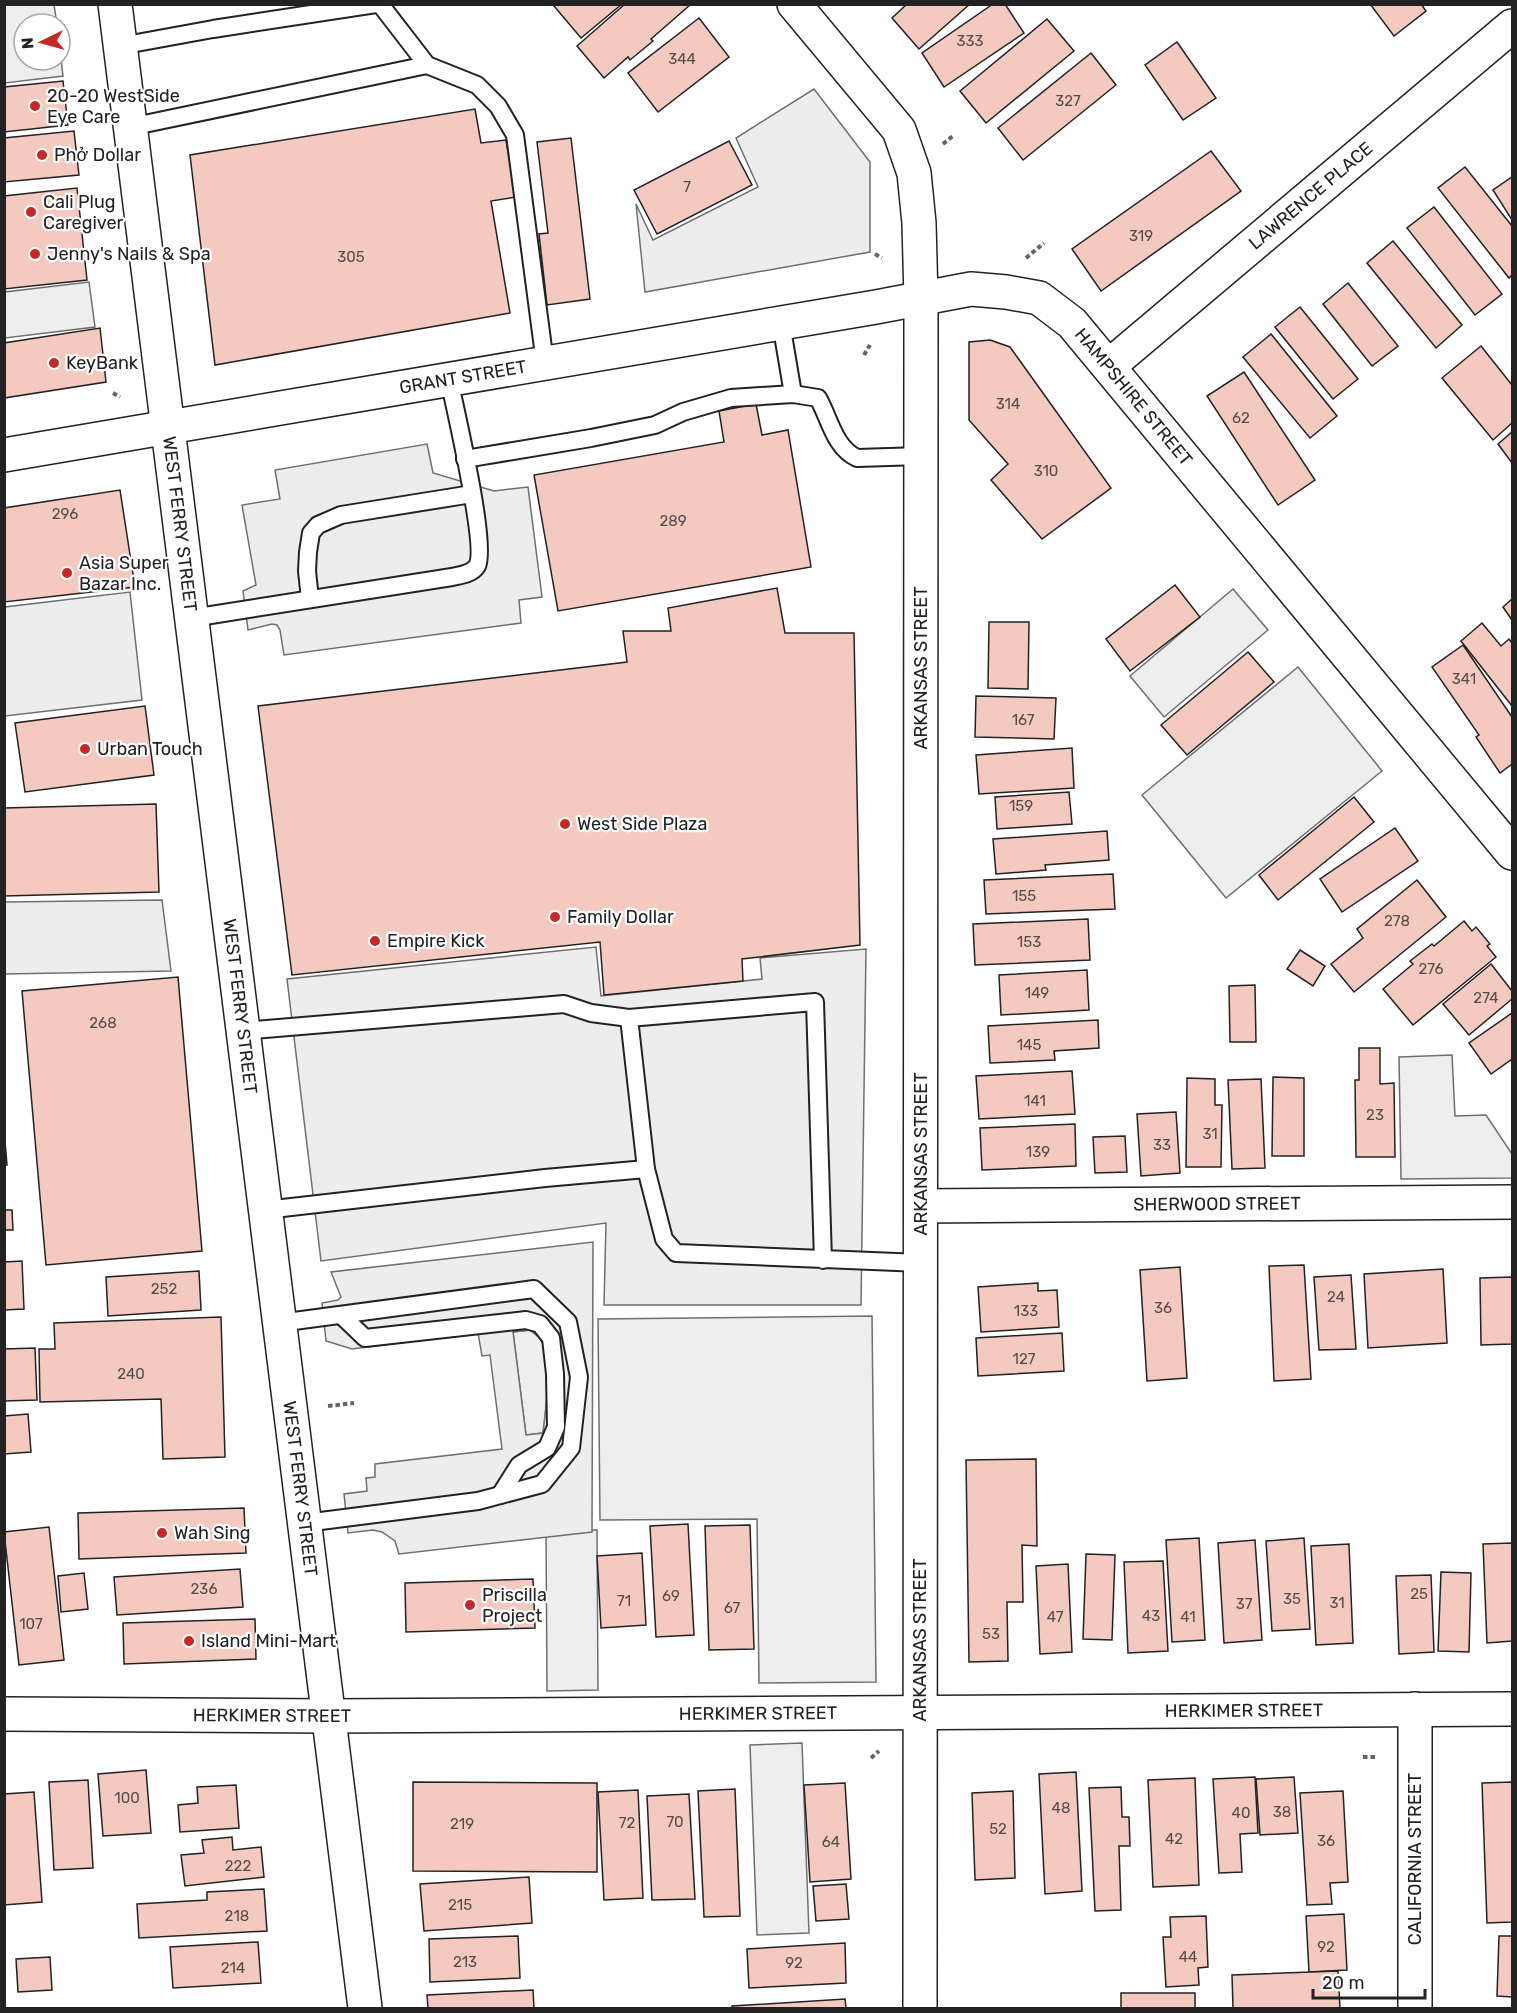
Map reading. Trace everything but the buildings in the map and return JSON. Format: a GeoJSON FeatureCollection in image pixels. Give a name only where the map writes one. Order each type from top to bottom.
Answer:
{"type":"FeatureCollection","features":[{"type":"Feature","properties":{"kind":"street","name":"WEST FERRY STREET"},"geometry":{"type":"LineString","coordinates":[[115,4],[365,2008]]}},
{"type":"Feature","properties":{"kind":"street"},"geometry":{"type":"LineString","coordinates":[[794,4],[899,130],[914,173],[919,223],[921,299]]}},
{"type":"Feature","properties":{"kind":"street","name":"LAWRENCE PLACE"},"geometry":{"type":"LineString","coordinates":[[1109,366],[1512,26]]}},
{"type":"Feature","properties":{"kind":"street","name":"HAMPSHIRE STREET"},"geometry":{"type":"LineString","coordinates":[[921,299],[971,289],[1006,292],[1039,298],[1072,323],[1508,840]]}},
{"type":"Feature","properties":{"kind":"street","name":"GRANT STREET"},"geometry":{"type":"LineString","coordinates":[[4,455],[921,299]]}},
{"type":"Feature","properties":{"kind":"street","name":"ARKANSAS STREET"},"geometry":{"type":"LineString","coordinates":[[920,2008],[921,299]]}},
{"type":"Feature","properties":{"kind":"street","name":"SHERWOOD STREET"},"geometry":{"type":"LineString","coordinates":[[921,1206],[1512,1202]]}},
{"type":"Feature","properties":{"kind":"street","name":"CALIFORNIA STREET"},"geometry":{"type":"LineString","coordinates":[[1415,1709],[1415,2008]]}},
{"type":"Feature","properties":{"kind":"street","name":"HERKIMER STREET"},"geometry":{"type":"LineString","coordinates":[[4,1714],[328,1716],[1512,1709]]}},
{"type":"Feature","properties":{"kind":"lane"},"geometry":{"type":"LineString","coordinates":[[120,46],[213,29],[378,4],[427,65],[477,85],[498,106],[515,135],[545,363]]}},
{"type":"Feature","properties":{"kind":"lane"},"geometry":{"type":"LineString","coordinates":[[130,127],[427,65]]}},
{"type":"Feature","properties":{"kind":"lane"},"geometry":{"type":"LineString","coordinates":[[781,323],[793,394]]}},
{"type":"Feature","properties":{"kind":"lane"},"geometry":{"type":"LineString","coordinates":[[192,618],[452,577],[473,571],[478,564],[480,537],[449,380]]}},
{"type":"Feature","properties":{"kind":"lane"},"geometry":{"type":"LineString","coordinates":[[465,459],[655,425],[682,412],[731,398],[793,394],[818,398],[827,413],[837,439],[848,454],[857,458],[921,456]]}},
{"type":"Feature","properties":{"kind":"lane"},"geometry":{"type":"LineString","coordinates":[[310,599],[307,571],[308,552],[311,533],[318,525],[341,515],[471,494]]}},
{"type":"Feature","properties":{"kind":"lane"},"geometry":{"type":"LineString","coordinates":[[243,1031],[564,1004],[591,1013],[629,1018],[815,1002],[823,1260]]}},
{"type":"Feature","properties":{"kind":"lane"},"geometry":{"type":"LineString","coordinates":[[629,1018],[646,1169],[664,1239],[676,1253],[921,1263]]}},
{"type":"Feature","properties":{"kind":"lane"},"geometry":{"type":"LineString","coordinates":[[265,1210],[544,1178],[646,1169]]}},
{"type":"Feature","properties":{"kind":"lane"},"geometry":{"type":"LineString","coordinates":[[279,1323],[534,1289],[568,1322],[579,1377],[571,1448],[542,1484],[477,1501],[304,1523]]}},
{"type":"Feature","properties":{"kind":"lane"},"geometry":{"type":"LineString","coordinates":[[341,1315],[365,1338],[526,1320],[540,1324],[551,1338],[555,1374],[556,1427],[547,1448],[519,1465],[500,1495]]}},
{"type":"Feature","properties":{"kind":"path"},"geometry":{"type":"LineString","coordinates":[[937,149],[954,135]]}},
{"type":"Feature","properties":{"kind":"path"},"geometry":{"type":"LineString","coordinates":[[1020,264],[1044,243]]}},
{"type":"Feature","properties":{"kind":"path"},"geometry":{"type":"LineString","coordinates":[[875,254],[882,258]]}},
{"type":"Feature","properties":{"kind":"path"},"geometry":{"type":"LineString","coordinates":[[864,355],[870,345]]}},
{"type":"Feature","properties":{"kind":"path"},"geometry":{"type":"LineString","coordinates":[[113,393],[120,397]]}},
{"type":"Feature","properties":{"kind":"path"},"geometry":{"type":"LineString","coordinates":[[328,1406],[354,1403]]}},
{"type":"Feature","properties":{"kind":"path"},"geometry":{"type":"LineString","coordinates":[[871,1758],[879,1751]]}},
{"type":"Feature","properties":{"kind":"path"},"geometry":{"type":"LineString","coordinates":[[1363,1757],[1375,1757]]}},
{"type":"Feature","properties":{"kind":"shaded area"},"geometry":{"type":"Polygon","coordinates":[[[4,5],[54,5],[55,12],[12,12],[12,72],[63,72],[63,76],[5,83],[4,5]]]}},
{"type":"Feature","properties":{"kind":"shaded area"},"geometry":{"type":"Polygon","coordinates":[[[814,89],[870,162],[870,252],[645,292],[636,204],[653,240],[758,187],[736,138],[814,89]]]}},
{"type":"Feature","properties":{"kind":"shaded area"},"geometry":{"type":"Polygon","coordinates":[[[89,282],[95,327],[5,338],[5,292],[89,282]]]}},
{"type":"Feature","properties":{"kind":"shaded area"},"geometry":{"type":"Polygon","coordinates":[[[427,444],[433,473],[494,491],[528,487],[542,597],[519,600],[521,623],[284,655],[277,625],[272,624],[248,630],[243,591],[256,585],[242,505],[280,499],[275,470],[427,444]]]}},
{"type":"Feature","properties":{"kind":"shaded area"},"geometry":{"type":"Polygon","coordinates":[[[1233,589],[1268,630],[1164,717],[1130,676],[1233,589]]]}},
{"type":"Feature","properties":{"kind":"shaded area"},"geometry":{"type":"Polygon","coordinates":[[[130,592],[142,700],[5,716],[5,607],[130,592]]]}},
{"type":"Feature","properties":{"kind":"shaded area"},"geometry":{"type":"Polygon","coordinates":[[[1298,667],[1382,771],[1226,898],[1142,795],[1298,667]]]}},
{"type":"Feature","properties":{"kind":"shaded area"},"geometry":{"type":"Polygon","coordinates":[[[162,900],[171,971],[5,974],[5,902],[162,900]]]}},
{"type":"Feature","properties":{"kind":"shaded area"},"geometry":{"type":"Polygon","coordinates":[[[596,947],[601,996],[762,979],[760,958],[866,949],[861,1305],[604,1305],[606,1223],[321,1261],[287,979],[596,947]]]}},
{"type":"Feature","properties":{"kind":"shaded area"},"geometry":{"type":"Polygon","coordinates":[[[1452,1055],[1455,1116],[1486,1115],[1512,1154],[1512,1178],[1401,1179],[1399,1057],[1452,1055]]]}},
{"type":"Feature","properties":{"kind":"shaded area"},"geometry":{"type":"Polygon","coordinates":[[[593,1242],[592,1532],[399,1554],[395,1541],[382,1532],[373,1530],[348,1533],[344,1494],[367,1491],[366,1478],[375,1477],[375,1464],[502,1449],[490,1355],[482,1356],[478,1333],[352,1349],[326,1341],[322,1303],[338,1300],[341,1297],[331,1272],[593,1242]],[[530,1330],[513,1332],[526,1435],[543,1433],[548,1388],[544,1346],[539,1337],[530,1330]]]}},
{"type":"Feature","properties":{"kind":"shaded area"},"geometry":{"type":"Polygon","coordinates":[[[872,1316],[876,1682],[759,1683],[757,1519],[600,1520],[598,1319],[872,1316]]]}},
{"type":"Feature","properties":{"kind":"shaded area"},"geometry":{"type":"Polygon","coordinates":[[[530,1330],[542,1341],[546,1351],[548,1387],[543,1433],[526,1435],[513,1332],[530,1330]]]}},
{"type":"Feature","properties":{"kind":"shaded area"},"geometry":{"type":"Polygon","coordinates":[[[546,1530],[597,1530],[598,1690],[547,1691],[546,1530]]]}},
{"type":"Feature","properties":{"kind":"shaded area"},"geometry":{"type":"Polygon","coordinates":[[[802,1743],[809,1933],[757,1935],[750,1745],[802,1743]]]}},
{"type":"Feature","properties":{"kind":"place","name":"20-20 WestSide Eye Care"},"geometry":{"type":"Point","coordinates":[35,106]}},
{"type":"Feature","properties":{"kind":"place","name":"Phở Dollar"},"geometry":{"type":"Point","coordinates":[42,155]}},
{"type":"Feature","properties":{"kind":"place","name":"Cali Plug Caregiver"},"geometry":{"type":"Point","coordinates":[31,212]}},
{"type":"Feature","properties":{"kind":"place","name":"Jenny's Nails & Spa"},"geometry":{"type":"Point","coordinates":[35,254]}},
{"type":"Feature","properties":{"kind":"place","name":"KeyBank"},"geometry":{"type":"Point","coordinates":[54,363]}},
{"type":"Feature","properties":{"kind":"place","name":"Asia Super Bazar Inc."},"geometry":{"type":"Point","coordinates":[67,573]}},
{"type":"Feature","properties":{"kind":"place","name":"Urban Touch"},"geometry":{"type":"Point","coordinates":[85,749]}},
{"type":"Feature","properties":{"kind":"place","name":"West Side Plaza"},"geometry":{"type":"Point","coordinates":[565,824]}},
{"type":"Feature","properties":{"kind":"place","name":"Family Dollar"},"geometry":{"type":"Point","coordinates":[555,917]}},
{"type":"Feature","properties":{"kind":"place","name":"Empire Kick"},"geometry":{"type":"Point","coordinates":[375,941]}},
{"type":"Feature","properties":{"kind":"place","name":"Wah Sing"},"geometry":{"type":"Point","coordinates":[162,1533]}},
{"type":"Feature","properties":{"kind":"place","name":"Priscilla Project"},"geometry":{"type":"Point","coordinates":[470,1605]}},
{"type":"Feature","properties":{"kind":"place","name":"Island Mini-Mart"},"geometry":{"type":"Point","coordinates":[189,1641]}}]}
